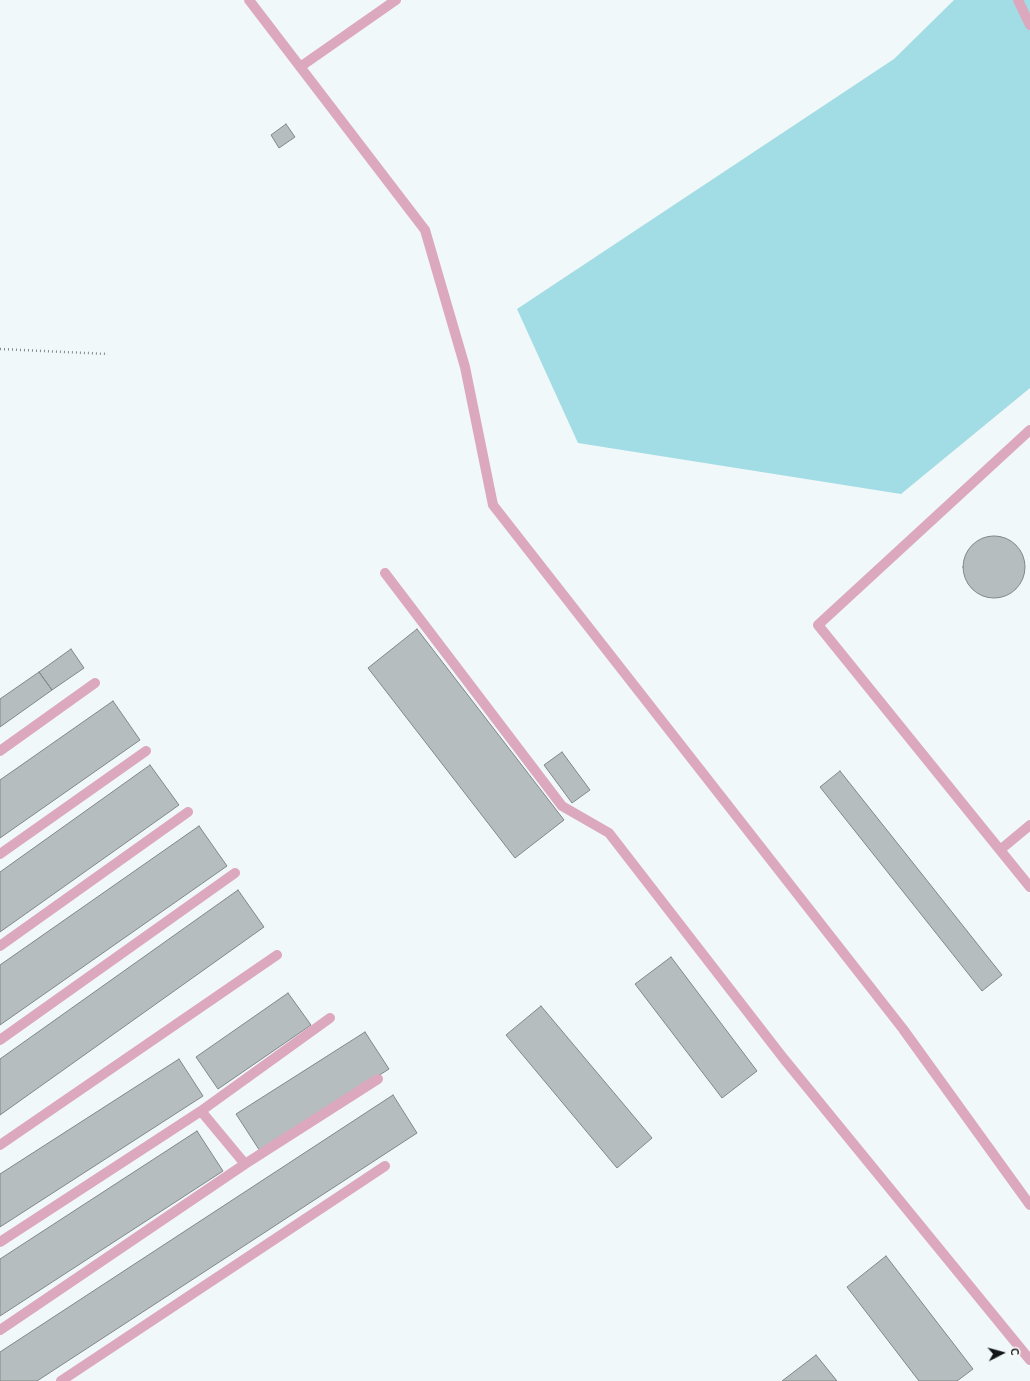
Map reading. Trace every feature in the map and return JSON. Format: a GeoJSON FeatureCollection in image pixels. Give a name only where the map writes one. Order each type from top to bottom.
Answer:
{"type":"FeatureCollection","features":[{"type":"Feature","properties":{"kind":"lane"},"geometry":{"type":"LineString","coordinates":[[249,0],[425,230],[465,367],[493,505],[903,1030],[1030,1205]]}},
{"type":"Feature","properties":{"kind":"lane"},"geometry":{"type":"LineString","coordinates":[[300,67],[396,0]]}},
{"type":"Feature","properties":{"kind":"lane"},"geometry":{"type":"LineString","coordinates":[[1018,0],[1030,25]]}},
{"type":"Feature","properties":{"kind":"lane"},"geometry":{"type":"LineString","coordinates":[[1030,430],[818,625],[1030,887]]}},
{"type":"Feature","properties":{"kind":"lane"},"geometry":{"type":"LineString","coordinates":[[385,573],[562,806],[609,833],[784,1058],[1030,1360]]}},
{"type":"Feature","properties":{"kind":"lane"},"geometry":{"type":"LineString","coordinates":[[0,751],[95,683]]}},
{"type":"Feature","properties":{"kind":"lane"},"geometry":{"type":"LineString","coordinates":[[0,854],[146,751]]}},
{"type":"Feature","properties":{"kind":"lane"},"geometry":{"type":"LineString","coordinates":[[0,946],[188,812]]}},
{"type":"Feature","properties":{"kind":"lane"},"geometry":{"type":"LineString","coordinates":[[1000,850],[1030,825]]}},
{"type":"Feature","properties":{"kind":"lane"},"geometry":{"type":"LineString","coordinates":[[0,1040],[235,873]]}},
{"type":"Feature","properties":{"kind":"lane"},"geometry":{"type":"LineString","coordinates":[[0,1145],[277,955]]}},
{"type":"Feature","properties":{"kind":"lane"},"geometry":{"type":"LineString","coordinates":[[0,1242],[201,1111],[330,1018]]}},
{"type":"Feature","properties":{"kind":"lane"},"geometry":{"type":"LineString","coordinates":[[0,1330],[245,1164],[378,1079]]}},
{"type":"Feature","properties":{"kind":"lane"},"geometry":{"type":"LineString","coordinates":[[201,1111],[245,1164]]}},
{"type":"Feature","properties":{"kind":"lane"},"geometry":{"type":"LineString","coordinates":[[61,1381],[385,1166]]}},
{"type":"Feature","properties":{"kind":"path"},"geometry":{"type":"LineString","coordinates":[[0,349],[108,354]]}},
{"type":"Feature","properties":{"kind":"shaded area"},"geometry":{"type":"Polygon","coordinates":[[[954,0],[1030,0],[1030,388],[901,494],[578,443],[517,309],[894,59],[954,0]]]}},
{"type":"Feature","properties":{"kind":"building"},"geometry":{"type":"Polygon","coordinates":[[[286,124],[295,137],[279,148],[271,135],[286,124]]]}},
{"type":"Feature","properties":{"kind":"building"},"geometry":{"type":"Polygon","coordinates":[[[994,536],[1006,538],[1016,545],[1023,555],[1025,567],[1023,579],[1016,589],[1006,596],[994,598],[982,596],[972,589],[965,579],[963,567],[965,555],[972,545],[982,538],[994,536]]]}},
{"type":"Feature","properties":{"kind":"building"},"geometry":{"type":"Polygon","coordinates":[[[417,629],[564,820],[515,858],[368,668],[417,629]]]}},
{"type":"Feature","properties":{"kind":"building"},"geometry":{"type":"Polygon","coordinates":[[[71,649],[84,668],[52,690],[39,672],[71,649]]]}},
{"type":"Feature","properties":{"kind":"building"},"geometry":{"type":"Polygon","coordinates":[[[39,672],[52,690],[0,727],[0,699],[39,672]]]}},
{"type":"Feature","properties":{"kind":"building"},"geometry":{"type":"Polygon","coordinates":[[[113,701],[140,740],[0,838],[0,780],[113,701]]]}},
{"type":"Feature","properties":{"kind":"building"},"geometry":{"type":"Polygon","coordinates":[[[562,752],[590,790],[572,803],[544,765],[562,752]]]}},
{"type":"Feature","properties":{"kind":"building"},"geometry":{"type":"Polygon","coordinates":[[[150,765],[179,805],[0,932],[0,872],[150,765]]]}},
{"type":"Feature","properties":{"kind":"building"},"geometry":{"type":"Polygon","coordinates":[[[840,771],[1002,975],[982,991],[820,787],[840,771]]]}},
{"type":"Feature","properties":{"kind":"building"},"geometry":{"type":"Polygon","coordinates":[[[199,826],[227,866],[0,1025],[0,965],[199,826]]]}},
{"type":"Feature","properties":{"kind":"building"},"geometry":{"type":"Polygon","coordinates":[[[238,890],[264,927],[0,1115],[0,1059],[238,890]]]}},
{"type":"Feature","properties":{"kind":"building"},"geometry":{"type":"Polygon","coordinates":[[[671,957],[757,1071],[722,1098],[635,984],[671,957]]]}},
{"type":"Feature","properties":{"kind":"building"},"geometry":{"type":"Polygon","coordinates":[[[288,993],[311,1025],[218,1089],[196,1057],[288,993]]]}},
{"type":"Feature","properties":{"kind":"building"},"geometry":{"type":"Polygon","coordinates":[[[541,1006],[652,1138],[617,1168],[506,1035],[541,1006]]]}},
{"type":"Feature","properties":{"kind":"building"},"geometry":{"type":"Polygon","coordinates":[[[365,1032],[389,1069],[260,1151],[236,1114],[365,1032]]]}},
{"type":"Feature","properties":{"kind":"building"},"geometry":{"type":"Polygon","coordinates":[[[179,1059],[203,1096],[0,1227],[0,1174],[179,1059]]]}},
{"type":"Feature","properties":{"kind":"building"},"geometry":{"type":"Polygon","coordinates":[[[393,1095],[417,1133],[37,1381],[0,1381],[0,1352],[393,1095]]]}},
{"type":"Feature","properties":{"kind":"building"},"geometry":{"type":"Polygon","coordinates":[[[197,1131],[223,1171],[0,1316],[0,1259],[197,1131]]]}},
{"type":"Feature","properties":{"kind":"building"},"geometry":{"type":"Polygon","coordinates":[[[886,1256],[973,1369],[957,1381],[919,1381],[847,1287],[886,1256]]]}},
{"type":"Feature","properties":{"kind":"building"},"geometry":{"type":"Polygon","coordinates":[[[816,1355],[837,1381],[782,1381],[816,1355]]]}}]}
